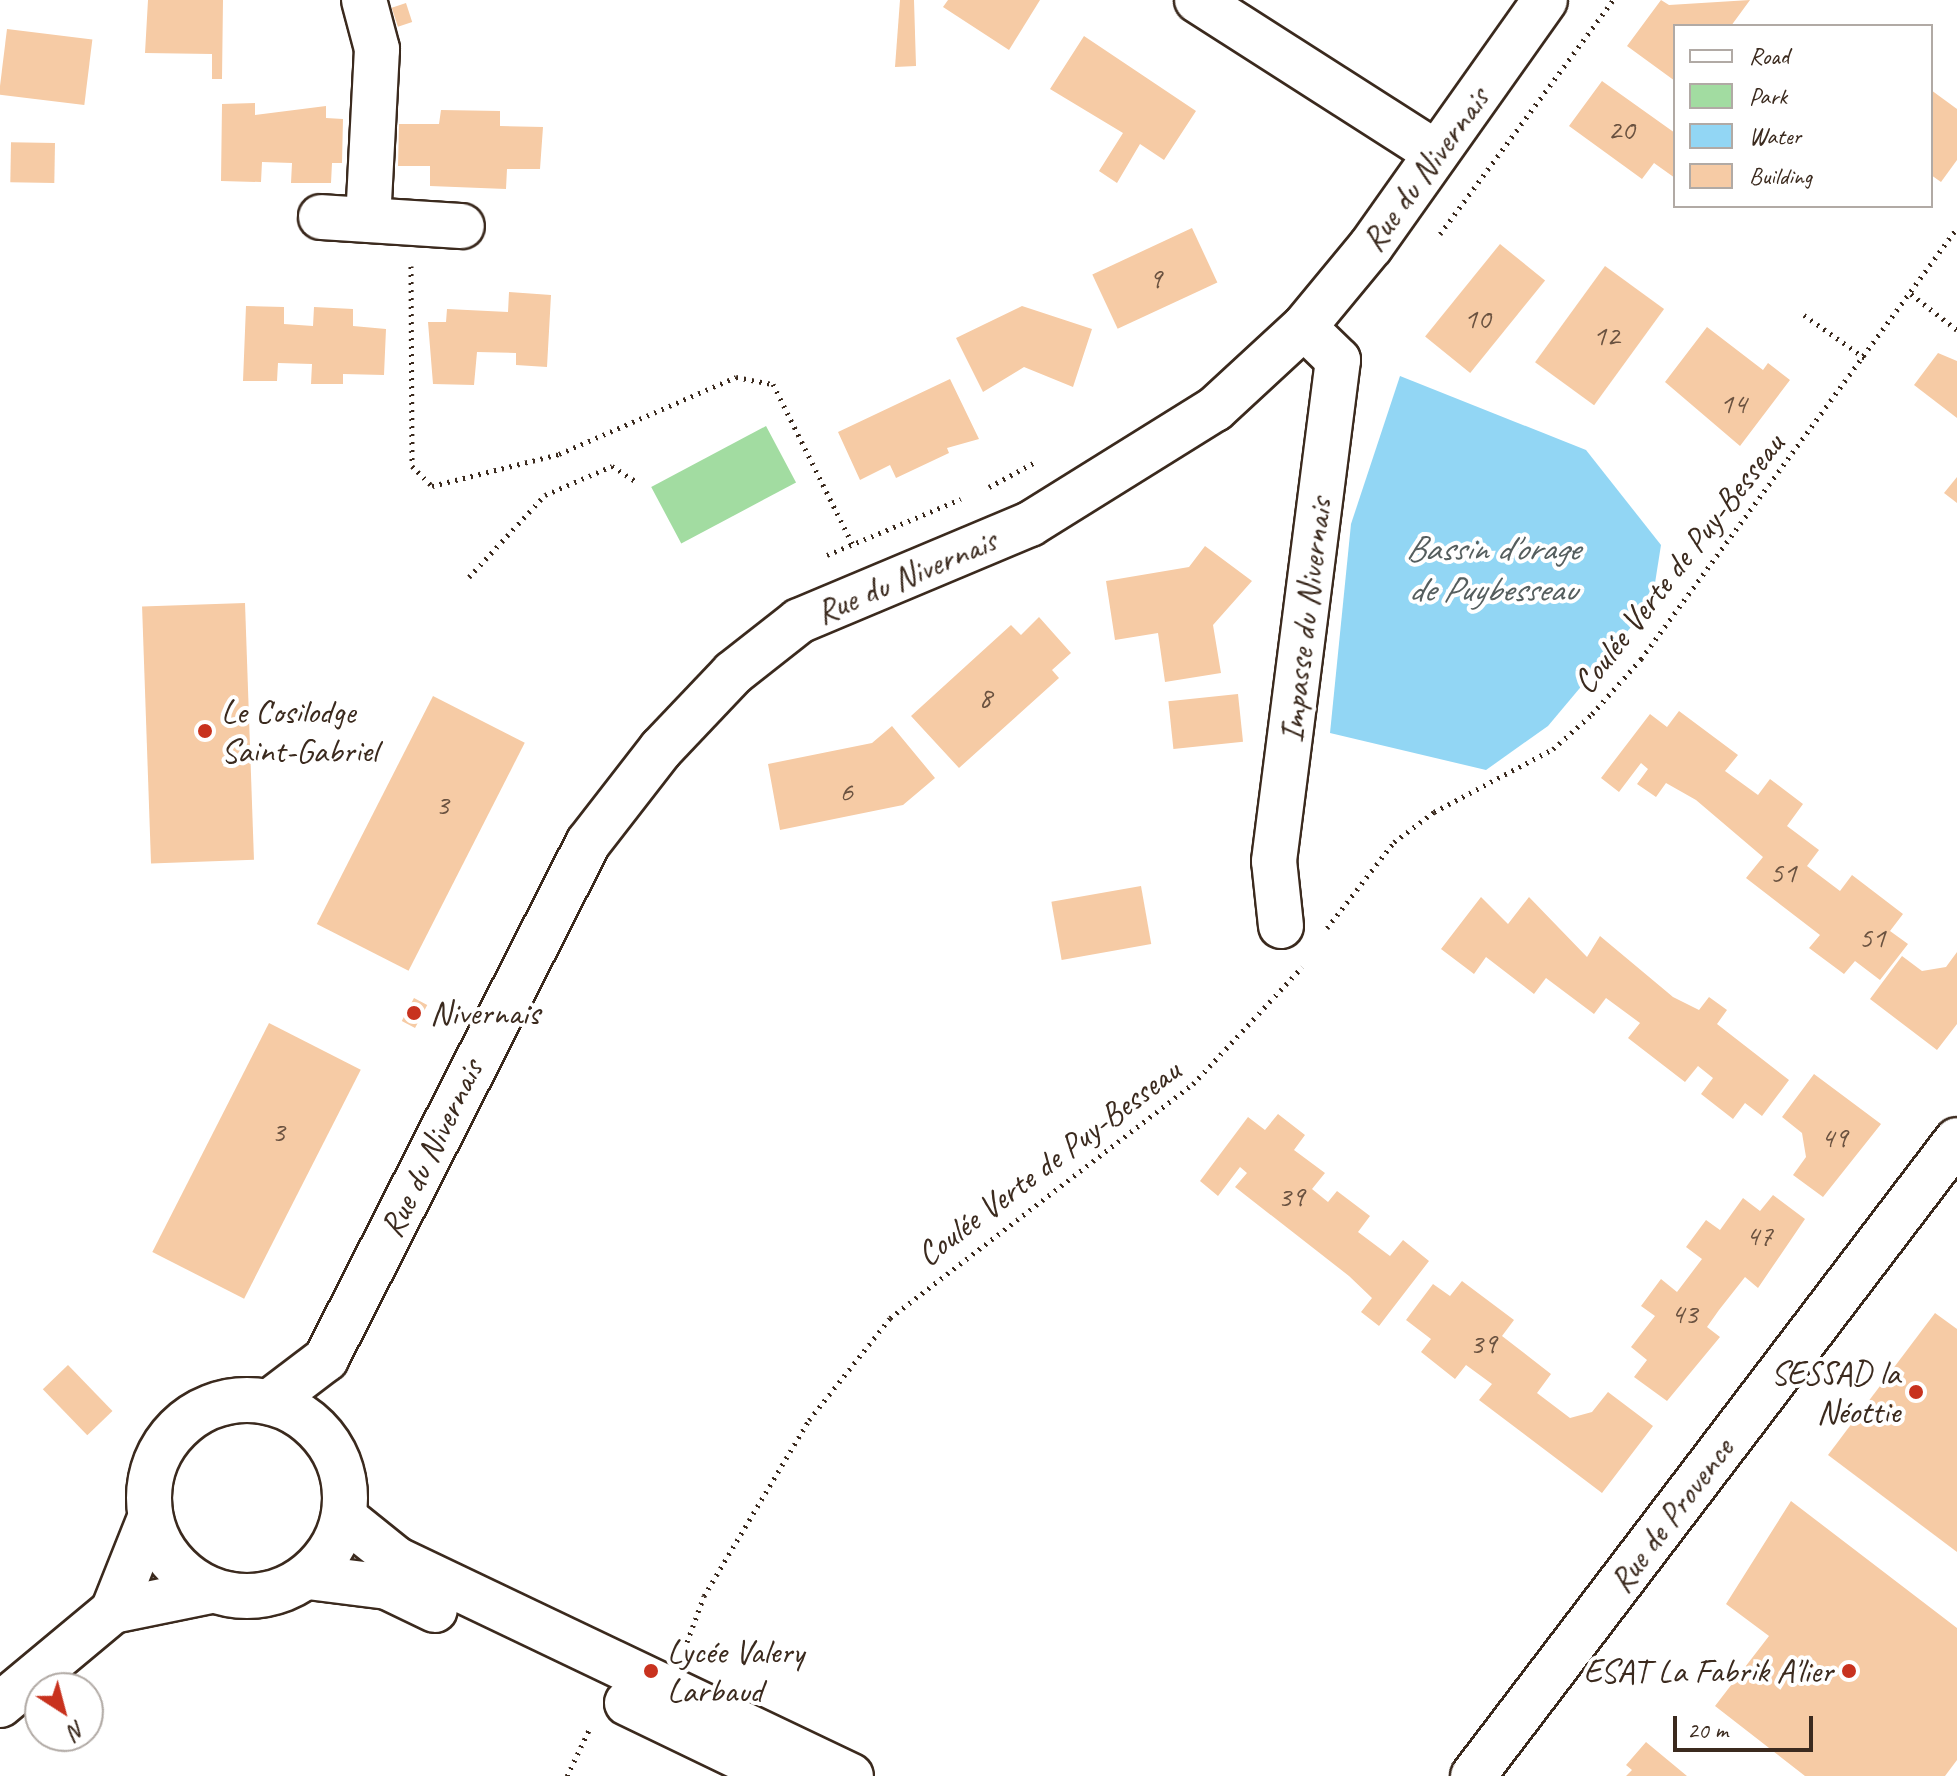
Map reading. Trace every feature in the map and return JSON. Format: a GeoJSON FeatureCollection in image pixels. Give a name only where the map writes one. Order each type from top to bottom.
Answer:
{"type":"FeatureCollection","features":[{"type":"Feature","properties":{"kind":"street"},"geometry":{"type":"LineString","coordinates":[[364,0],[377,49],[368,220]]}},
{"type":"Feature","properties":{"kind":"street"},"geometry":{"type":"LineString","coordinates":[[1197,0],[1436,153]]}},
{"type":"Feature","properties":{"kind":"street","name":"Rue du Nivernais"},"geometry":{"type":"LineString","coordinates":[[272,1400],[326,1359],[588,843],[733,673],[799,621],[861,590],[1030,524],[1114,476],[1215,409],[1304,327],[1436,153],[1545,0]]}},
{"type":"Feature","properties":{"kind":"street"},"geometry":{"type":"LineString","coordinates":[[321,217],[462,226]]}},
{"type":"Feature","properties":{"kind":"street","name":"Impasse du Nivernais"},"geometry":{"type":"LineString","coordinates":[[1301,932],[1274,861],[1338,360],[1304,327]]}},
{"type":"Feature","properties":{"kind":"street","name":"Rue de Provence"},"geometry":{"type":"LineString","coordinates":[[1473,1776],[1957,1140]]}},
{"type":"Feature","properties":{"kind":"street"},"geometry":{"type":"LineString","coordinates":[[0,1705],[113,1611],[211,1591],[261,1596],[308,1577],[332,1551],[345,1518],[339,1457],[312,1420],[272,1400],[224,1400],[175,1428],[150,1477],[150,1518],[113,1611]]}},
{"type":"Feature","properties":{"kind":"street"},"geometry":{"type":"LineString","coordinates":[[150,1518],[183,1574],[211,1591]]}},
{"type":"Feature","properties":{"kind":"street"},"geometry":{"type":"LineString","coordinates":[[345,1518],[396,1559],[851,1776]]}},
{"type":"Feature","properties":{"kind":"street"},"geometry":{"type":"LineString","coordinates":[[308,1577],[387,1587],[779,1776]]}},
{"type":"Feature","properties":{"kind":"path"},"geometry":{"type":"LineString","coordinates":[[1433,243],[1613,0]]}},
{"type":"Feature","properties":{"kind":"path"},"geometry":{"type":"LineString","coordinates":[[413,223],[412,466],[432,486],[559,454],[736,377],[773,384],[853,543],[861,590]]}},
{"type":"Feature","properties":{"kind":"path","name":"Coulée Verte de Puy-Besseau"},"geometry":{"type":"LineString","coordinates":[[1301,932],[1394,842],[1434,812],[1553,749],[1592,714],[1641,659],[1865,358],[1957,228]]}},
{"type":"Feature","properties":{"kind":"path"},"geometry":{"type":"LineString","coordinates":[[1911,294],[1957,330]]}},
{"type":"Feature","properties":{"kind":"path"},"geometry":{"type":"LineString","coordinates":[[1804,315],[1865,358]]}},
{"type":"Feature","properties":{"kind":"path"},"geometry":{"type":"LineString","coordinates":[[469,577],[545,495],[612,466],[635,481]]}},
{"type":"Feature","properties":{"kind":"path","name":"Coulée Verte de Puy-Besseau"},"geometry":{"type":"LineString","coordinates":[[704,1596],[809,1420],[890,1318],[1193,1084],[1305,963]]}},
{"type":"Feature","properties":{"kind":"path"},"geometry":{"type":"LineString","coordinates":[[567,1776],[607,1693]]}},
{"type":"Feature","properties":{"kind":"green space"},"geometry":{"type":"Polygon","coordinates":[[[766,426],[796,483],[681,544],[651,487],[766,426]]]}},
{"type":"Feature","properties":{"kind":"water","name":"Bassin d'orage de Puybesseau"},"geometry":{"type":"Polygon","coordinates":[[[1400,376],[1586,450],[1661,545],[1652,602],[1548,726],[1486,770],[1330,733],[1351,524],[1400,376]]]}},
{"type":"Feature","properties":{"kind":"building"},"geometry":{"type":"Polygon","coordinates":[[[148,0],[223,0],[222,79],[212,79],[212,54],[145,53],[148,0]]]}},
{"type":"Feature","properties":{"kind":"building"},"geometry":{"type":"Polygon","coordinates":[[[900,0],[914,0],[916,66],[895,67],[900,0]]]}},
{"type":"Feature","properties":{"kind":"building"},"geometry":{"type":"Polygon","coordinates":[[[948,0],[1040,0],[1009,50],[943,7],[948,0]]]}},
{"type":"Feature","properties":{"kind":"building"},"geometry":{"type":"Polygon","coordinates":[[[1661,0],[1669,5],[1750,0],[1732,24],[1673,24],[1673,80],[1627,46],[1661,0]]]}},
{"type":"Feature","properties":{"kind":"building"},"geometry":{"type":"Polygon","coordinates":[[[406,3],[412,22],[398,27],[392,8],[406,3]]]}},
{"type":"Feature","properties":{"kind":"building"},"geometry":{"type":"Polygon","coordinates":[[[7,29],[92,39],[84,105],[0,95],[7,29]]]}},
{"type":"Feature","properties":{"kind":"building"},"geometry":{"type":"Polygon","coordinates":[[[1084,36],[1196,111],[1164,160],[1140,144],[1117,183],[1099,171],[1123,133],[1050,89],[1084,36]]]}},
{"type":"Feature","properties":{"kind":"building"},"geometry":{"type":"Polygon","coordinates":[[[1602,81],[1673,132],[1673,177],[1654,163],[1642,179],[1569,126],[1602,81]]]}},
{"type":"Feature","properties":{"kind":"building"},"geometry":{"type":"Polygon","coordinates":[[[1933,91],[1957,109],[1957,160],[1941,182],[1933,176],[1933,91]]]}},
{"type":"Feature","properties":{"kind":"building"},"geometry":{"type":"Polygon","coordinates":[[[255,103],[255,115],[326,106],[326,118],[343,119],[342,163],[332,163],[331,183],[291,183],[292,163],[262,162],[261,182],[221,181],[222,104],[255,103]]]}},
{"type":"Feature","properties":{"kind":"building"},"geometry":{"type":"Polygon","coordinates":[[[441,110],[500,111],[500,126],[543,127],[540,169],[507,169],[506,189],[430,186],[430,166],[398,166],[399,124],[439,124],[441,110]]]}},
{"type":"Feature","properties":{"kind":"building"},"geometry":{"type":"Polygon","coordinates":[[[11,142],[55,143],[54,183],[10,182],[11,142]]]}},
{"type":"Feature","properties":{"kind":"building"},"geometry":{"type":"Polygon","coordinates":[[[1192,228],[1217,282],[1118,329],[1092,274],[1192,228]]]}},
{"type":"Feature","properties":{"kind":"building"},"geometry":{"type":"Polygon","coordinates":[[[1500,244],[1545,281],[1470,373],[1425,336],[1500,244]]]}},
{"type":"Feature","properties":{"kind":"building"},"geometry":{"type":"Polygon","coordinates":[[[1605,266],[1664,309],[1594,405],[1535,362],[1605,266]]]}},
{"type":"Feature","properties":{"kind":"building"},"geometry":{"type":"Polygon","coordinates":[[[509,292],[551,295],[547,367],[516,365],[516,353],[477,352],[474,385],[433,384],[428,322],[446,322],[447,309],[508,312],[509,292]]]}},
{"type":"Feature","properties":{"kind":"building"},"geometry":{"type":"Polygon","coordinates":[[[246,306],[284,307],[284,324],[313,326],[314,307],[353,309],[353,326],[386,329],[384,375],[343,374],[343,384],[311,384],[312,364],[278,363],[277,381],[243,381],[246,306]]]}},
{"type":"Feature","properties":{"kind":"building"},"geometry":{"type":"Polygon","coordinates":[[[1022,306],[1092,329],[1073,387],[1024,367],[983,392],[956,338],[1022,306]]]}},
{"type":"Feature","properties":{"kind":"building"},"geometry":{"type":"Polygon","coordinates":[[[1707,327],[1763,370],[1768,363],[1790,380],[1740,446],[1665,382],[1707,327]]]}},
{"type":"Feature","properties":{"kind":"building"},"geometry":{"type":"Polygon","coordinates":[[[1938,353],[1957,361],[1957,418],[1914,385],[1938,353]]]}},
{"type":"Feature","properties":{"kind":"building"},"geometry":{"type":"Polygon","coordinates":[[[950,379],[979,439],[947,448],[949,453],[896,478],[890,465],[860,480],[838,432],[950,379]]]}},
{"type":"Feature","properties":{"kind":"building"},"geometry":{"type":"Polygon","coordinates":[[[1957,477],[1957,503],[1944,493],[1957,477]]]}},
{"type":"Feature","properties":{"kind":"building"},"geometry":{"type":"Polygon","coordinates":[[[1205,546],[1252,581],[1213,625],[1221,673],[1165,682],[1158,633],[1115,640],[1106,581],[1189,567],[1205,546]]]}},
{"type":"Feature","properties":{"kind":"building","name":"Le Cosilodge Saint-Gabriel"},"geometry":{"type":"Polygon","coordinates":[[[245,603],[254,860],[151,863],[142,607],[245,603]]]}},
{"type":"Feature","properties":{"kind":"building"},"geometry":{"type":"Polygon","coordinates":[[[1039,617],[1071,653],[1052,670],[1059,678],[959,768],[911,716],[1011,625],[1021,635],[1039,617]]]}},
{"type":"Feature","properties":{"kind":"building"},"geometry":{"type":"Polygon","coordinates":[[[1238,694],[1243,742],[1173,749],[1168,701],[1238,694]]]}},
{"type":"Feature","properties":{"kind":"building","name":"Le Cosilodge Saint-Gabriel"},"geometry":{"type":"Polygon","coordinates":[[[433,696],[525,743],[409,971],[317,924],[433,696]]]}},
{"type":"Feature","properties":{"kind":"building"},"geometry":{"type":"Polygon","coordinates":[[[1679,711],[1738,755],[1725,771],[1758,795],[1770,779],[1803,804],[1787,826],[1819,850],[1807,866],[1840,891],[1852,875],[1903,914],[1890,931],[1908,944],[1880,980],[1855,961],[1844,974],[1809,948],[1820,935],[1746,878],[1763,857],[1696,800],[1666,783],[1656,797],[1637,784],[1648,769],[1641,763],[1619,792],[1601,778],[1650,714],[1667,727],[1679,711]]]}},
{"type":"Feature","properties":{"kind":"building"},"geometry":{"type":"Polygon","coordinates":[[[892,726],[935,778],[903,805],[780,830],[768,764],[872,743],[892,726]]]}},
{"type":"Feature","properties":{"kind":"building"},"geometry":{"type":"Polygon","coordinates":[[[1141,886],[1151,944],[1062,960],[1051,902],[1141,886]]]}},
{"type":"Feature","properties":{"kind":"building"},"geometry":{"type":"Polygon","coordinates":[[[1481,897],[1508,924],[1529,897],[1587,957],[1600,936],[1673,997],[1699,1010],[1709,997],[1727,1010],[1717,1024],[1789,1080],[1762,1116],[1745,1103],[1733,1119],[1701,1094],[1713,1078],[1698,1066],[1685,1082],[1628,1038],[1640,1023],[1606,998],[1594,1014],[1546,978],[1534,994],[1486,957],[1474,974],[1441,949],[1481,897]]]}},
{"type":"Feature","properties":{"kind":"building"},"geometry":{"type":"Polygon","coordinates":[[[1957,952],[1957,1024],[1937,1050],[1870,999],[1902,956],[1922,971],[1946,967],[1957,952]]]}},
{"type":"Feature","properties":{"kind":"building","name":"Nivernais"},"geometry":{"type":"Polygon","coordinates":[[[414,998],[427,1005],[415,1028],[402,1021],[414,998]]]}},
{"type":"Feature","properties":{"kind":"building"},"geometry":{"type":"Polygon","coordinates":[[[269,1023],[361,1070],[244,1299],[152,1252],[269,1023]]]}},
{"type":"Feature","properties":{"kind":"building"},"geometry":{"type":"Polygon","coordinates":[[[1814,1074],[1881,1124],[1823,1197],[1793,1175],[1806,1157],[1802,1133],[1782,1117],[1814,1074]]]}},
{"type":"Feature","properties":{"kind":"building"},"geometry":{"type":"Polygon","coordinates":[[[1278,1114],[1305,1135],[1294,1150],[1325,1173],[1312,1189],[1328,1202],[1337,1191],[1370,1216],[1358,1232],[1390,1256],[1403,1240],[1429,1261],[1379,1326],[1361,1312],[1372,1298],[1349,1276],[1235,1187],[1247,1173],[1240,1167],[1218,1196],[1200,1181],[1248,1117],[1265,1130],[1278,1114]]]}},
{"type":"Feature","properties":{"kind":"building"},"geometry":{"type":"Polygon","coordinates":[[[1773,1195],[1805,1219],[1758,1288],[1745,1277],[1719,1310],[1707,1327],[1720,1337],[1667,1401],[1634,1377],[1647,1360],[1631,1347],[1655,1316],[1641,1306],[1661,1279],[1677,1292],[1702,1259],[1686,1247],[1706,1220],[1720,1230],[1743,1198],[1760,1211],[1773,1195]]]}},
{"type":"Feature","properties":{"kind":"building"},"geometry":{"type":"Polygon","coordinates":[[[1462,1281],[1514,1320],[1502,1336],[1551,1374],[1537,1393],[1570,1418],[1592,1412],[1608,1392],[1653,1426],[1602,1493],[1479,1400],[1492,1384],[1466,1365],[1455,1379],[1421,1352],[1431,1339],[1406,1320],[1433,1284],[1450,1296],[1462,1281]]]}},
{"type":"Feature","properties":{"kind":"building","name":"SESSAD la Néottie"},"geometry":{"type":"Polygon","coordinates":[[[1935,1313],[1957,1329],[1957,1552],[1828,1455],[1935,1313]]]}},
{"type":"Feature","properties":{"kind":"building"},"geometry":{"type":"Polygon","coordinates":[[[68,1365],[112,1411],[87,1435],[43,1389],[68,1365]]]}},
{"type":"Feature","properties":{"kind":"building","name":"ESAT La Fabrik A'lier"},"geometry":{"type":"Polygon","coordinates":[[[1791,1501],[1957,1628],[1957,1760],[1945,1776],[1805,1776],[1715,1706],[1769,1636],[1726,1604],[1791,1501]]]}},
{"type":"Feature","properties":{"kind":"building"},"geometry":{"type":"Polygon","coordinates":[[[1646,1742],[1687,1776],[1626,1776],[1632,1770],[1626,1765],[1646,1742]]]}},
{"type":"Feature","properties":{"kind":"place","name":"Le Cosilodge Saint-Gabriel"},"geometry":{"type":"Point","coordinates":[205,731]}},
{"type":"Feature","properties":{"kind":"place","name":"Nivernais"},"geometry":{"type":"Point","coordinates":[414,1013]}},
{"type":"Feature","properties":{"kind":"place","name":"SESSAD la Néottie"},"geometry":{"type":"Point","coordinates":[1916,1392]}},
{"type":"Feature","properties":{"kind":"place","name":"Lycée Valery Larbaud"},"geometry":{"type":"Point","coordinates":[651,1671]}},
{"type":"Feature","properties":{"kind":"place","name":"ESAT La Fabrik A'lier"},"geometry":{"type":"Point","coordinates":[1849,1671]}}]}
